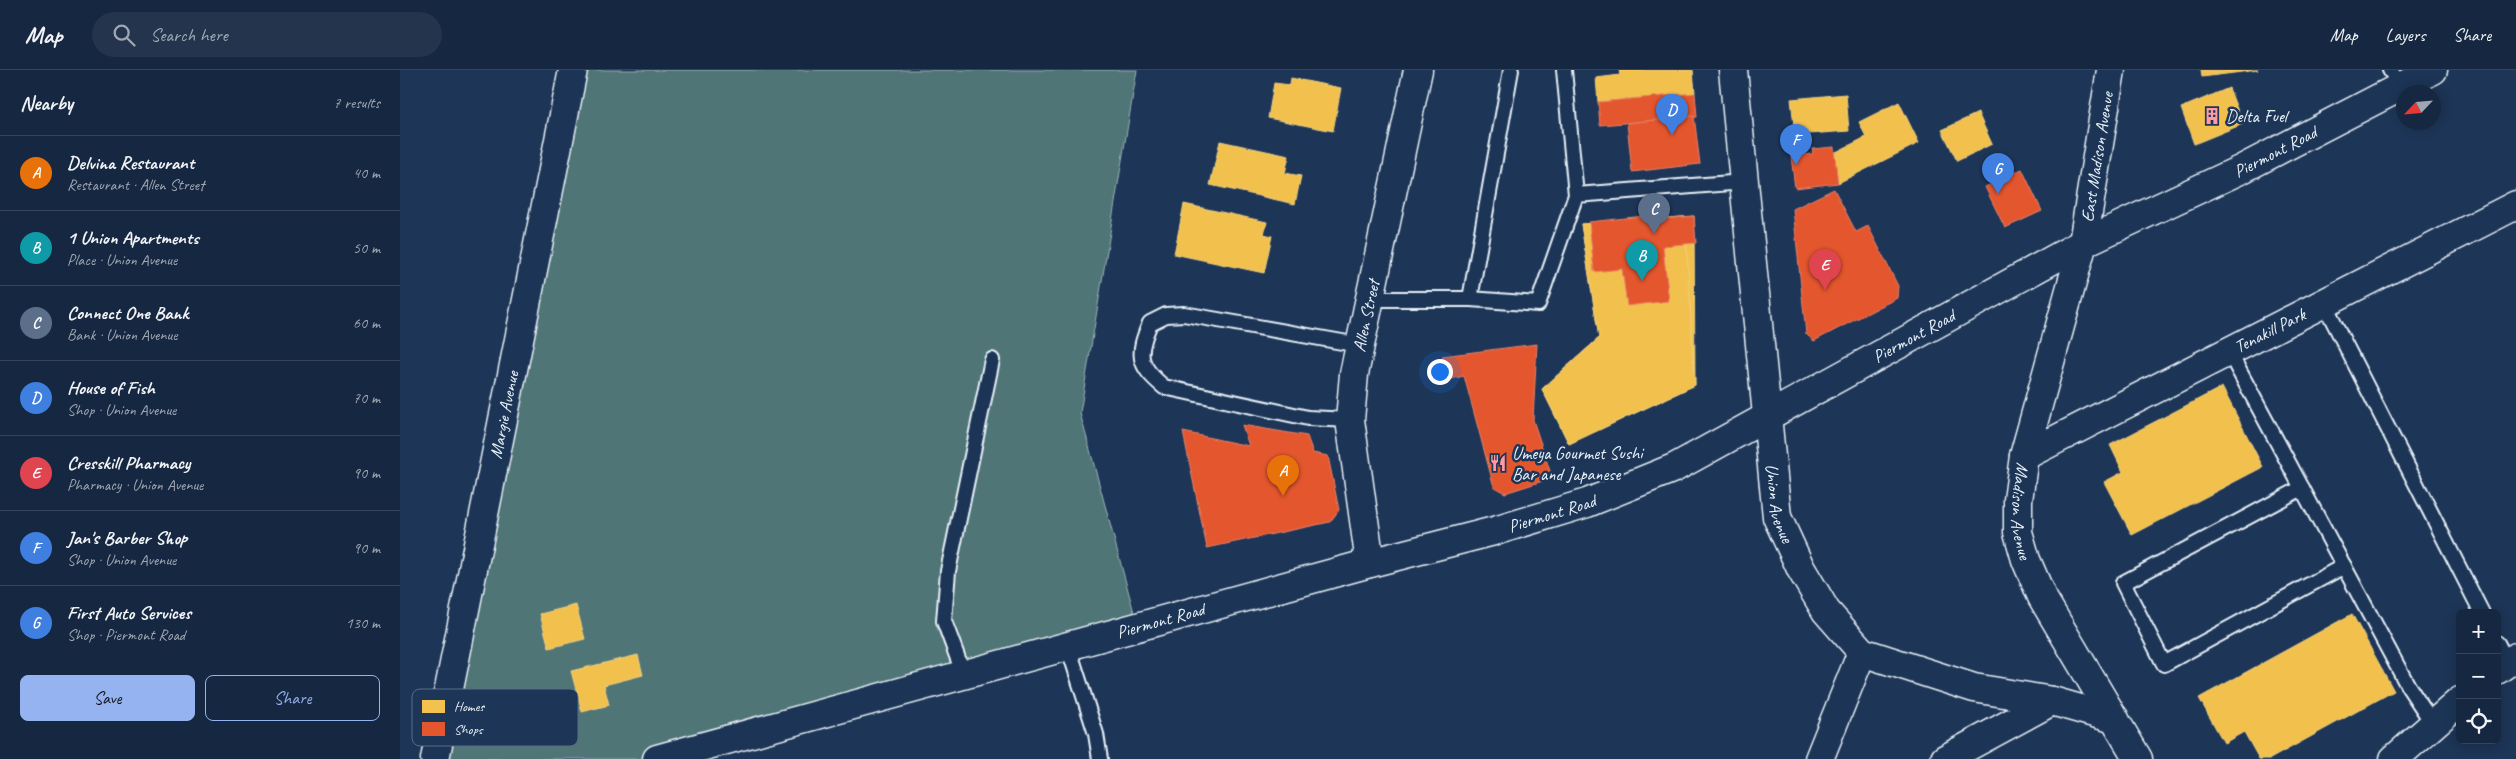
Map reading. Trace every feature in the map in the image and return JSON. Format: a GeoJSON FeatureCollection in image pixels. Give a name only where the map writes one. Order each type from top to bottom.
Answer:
{"type":"FeatureCollection","features":[{"type":"Feature","properties":{"kind":"street","name":"Margie Avenue"},"geometry":{"type":"LineString","coordinates":[[449,689],[573,70]]}},
{"type":"Feature","properties":{"kind":"street","name":"Allen Street"},"geometry":{"type":"LineString","coordinates":[[1370,563],[1350,420],[1354,374],[1418,70]]}},
{"type":"Feature","properties":{"kind":"street","name":"Union Avenue"},"geometry":{"type":"LineString","coordinates":[[1733,70],[1776,517],[1801,569],[1826,611],[1862,652]]}},
{"type":"Feature","properties":{"kind":"street","name":"East Madison Avenue"},"geometry":{"type":"LineString","coordinates":[[2083,243],[2111,70]]}},
{"type":"Feature","properties":{"kind":"street","name":"Piermont Road"},"geometry":{"type":"LineString","coordinates":[[657,759],[1370,563],[1498,530],[1587,503],[1674,468],[2083,243],[2242,169],[2396,78],[2433,70]]}},
{"type":"Feature","properties":{"kind":"street","name":"Tenakill Park"},"geometry":{"type":"LineString","coordinates":[[2024,456],[2516,205]]}},
{"type":"Feature","properties":{"kind":"street","name":"Madison Avenue"},"geometry":{"type":"LineString","coordinates":[[2083,243],[2024,456],[2018,500],[2018,532],[2026,560],[2042,597],[2138,759]]}},
{"type":"Feature","properties":{"kind":"street"},"geometry":{"type":"LineString","coordinates":[[1819,759],[1862,652],[1974,688],[2052,701],[2115,719]]}},
{"type":"Feature","properties":{"kind":"street"},"geometry":{"type":"LineString","coordinates":[[1945,759],[2052,701]]}},
{"type":"Feature","properties":{"kind":"street"},"geometry":{"type":"LineString","coordinates":[[2394,759],[2456,704]]}},
{"type":"Feature","properties":{"kind":"street","name":"Margie Avenue"},"geometry":{"type":"LineString","coordinates":[[435,759],[438,746]]}},
{"type":"Feature","properties":{"kind":"lane"},"geometry":{"type":"LineString","coordinates":[[1470,300],[1511,70]]}},
{"type":"Feature","properties":{"kind":"lane"},"geometry":{"type":"LineString","coordinates":[[1369,299],[1470,300],[1538,304],[1576,195],[1564,70]]}},
{"type":"Feature","properties":{"kind":"lane"},"geometry":{"type":"LineString","coordinates":[[1576,195],[1744,182]]}},
{"type":"Feature","properties":{"kind":"lane"},"geometry":{"type":"LineString","coordinates":[[2324,303],[2480,609]]}},
{"type":"Feature","properties":{"kind":"lane"},"geometry":{"type":"LineString","coordinates":[[1350,420],[1308,418],[1164,387],[1147,374],[1141,360],[1142,341],[1150,323],[1166,315],[1184,314],[1359,345]]}},
{"type":"Feature","properties":{"kind":"lane"},"geometry":{"type":"LineString","coordinates":[[2229,352],[2408,686],[2433,724]]}},
{"type":"Feature","properties":{"kind":"lane"},"geometry":{"type":"LineString","coordinates":[[964,675],[944,622],[948,571],[992,360]]}},
{"type":"Feature","properties":{"kind":"lane"},"geometry":{"type":"LineString","coordinates":[[2302,488],[2123,584],[2164,664],[2344,566]]}},
{"type":"Feature","properties":{"kind":"lane"},"geometry":{"type":"LineString","coordinates":[[1068,646],[1096,734],[1100,759]]}},
{"type":"Feature","properties":{"kind":"green space"},"geometry":{"type":"Polygon","coordinates":[[[560,70],[1137,70],[1080,413],[1139,631],[654,759],[422,759],[425,746],[578,746],[578,689],[436,689],[560,70]]]}},
{"type":"Feature","properties":{"kind":"building: Homes"},"geometry":{"type":"Polygon","coordinates":[[[1619,70],[1693,70],[1695,93],[1598,102],[1596,78],[1620,75],[1619,70]]]}},
{"type":"Feature","properties":{"kind":"building: Homes"},"geometry":{"type":"Polygon","coordinates":[[[2201,70],[2258,70],[2202,77],[2201,70]]]}},
{"type":"Feature","properties":{"kind":"building: Homes"},"geometry":{"type":"Polygon","coordinates":[[[1291,78],[1341,88],[1333,131],[1268,118],[1274,83],[1290,85],[1291,78]]]}},
{"type":"Feature","properties":{"kind":"building: Homes","name":"Delta Fuel"},"geometry":{"type":"Polygon","coordinates":[[[2229,88],[2243,124],[2194,144],[2181,108],[2229,88]]]}},
{"type":"Feature","properties":{"kind":"building: Homes"},"geometry":{"type":"Polygon","coordinates":[[[1846,94],[1849,131],[1795,135],[1791,99],[1846,94]]]}},
{"type":"Feature","properties":{"kind":"building: Homes"},"geometry":{"type":"Polygon","coordinates":[[[1899,102],[1919,143],[1838,183],[1834,153],[1866,137],[1859,122],[1899,102]]]}},
{"type":"Feature","properties":{"kind":"building: Homes"},"geometry":{"type":"Polygon","coordinates":[[[1978,113],[1992,144],[1957,161],[1942,130],[1978,113]]]}},
{"type":"Feature","properties":{"kind":"building: Homes"},"geometry":{"type":"Polygon","coordinates":[[[1220,141],[1289,156],[1285,173],[1301,176],[1295,204],[1210,185],[1220,141]]]}},
{"type":"Feature","properties":{"kind":"building: Homes"},"geometry":{"type":"Polygon","coordinates":[[[1184,204],[1267,222],[1264,234],[1272,236],[1264,273],[1174,254],[1184,204]]]}},
{"type":"Feature","properties":{"kind":"building: Homes"},"geometry":{"type":"Polygon","coordinates":[[[1694,216],[1695,385],[1569,444],[1542,389],[1599,338],[1581,224],[1694,216]]]}},
{"type":"Feature","properties":{"kind":"building: Homes"},"geometry":{"type":"Polygon","coordinates":[[[1685,217],[1695,385],[1569,444],[1542,389],[1599,338],[1581,224],[1685,217]]]}},
{"type":"Feature","properties":{"kind":"building: Homes"},"geometry":{"type":"Polygon","coordinates":[[[2222,387],[2263,467],[2132,535],[2104,482],[2123,472],[2110,445],[2222,387]]]}},
{"type":"Feature","properties":{"kind":"building: Homes"},"geometry":{"type":"Polygon","coordinates":[[[576,605],[585,639],[549,648],[540,614],[576,605]]]}},
{"type":"Feature","properties":{"kind":"building: Homes"},"geometry":{"type":"Polygon","coordinates":[[[2352,614],[2394,691],[2270,759],[2259,759],[2244,732],[2224,743],[2199,698],[2352,614]]]}},
{"type":"Feature","properties":{"kind":"building: Homes"},"geometry":{"type":"Polygon","coordinates":[[[638,655],[643,675],[604,685],[609,705],[582,712],[578,689],[576,689],[571,671],[638,655]]]}},
{"type":"Feature","properties":{"kind":"building: Shops"},"geometry":{"type":"Polygon","coordinates":[[[1695,93],[1697,117],[1600,125],[1598,102],[1695,93]]]}},
{"type":"Feature","properties":{"kind":"building: Shops"},"geometry":{"type":"Polygon","coordinates":[[[1694,116],[1700,164],[1632,172],[1627,123],[1694,116]]]}},
{"type":"Feature","properties":{"kind":"building: Shops"},"geometry":{"type":"Polygon","coordinates":[[[1834,147],[1838,183],[1795,188],[1791,156],[1813,154],[1812,149],[1834,147]]]}},
{"type":"Feature","properties":{"kind":"building: Shops"},"geometry":{"type":"Polygon","coordinates":[[[2022,169],[2042,211],[2005,228],[1985,187],[2022,169]]]}},
{"type":"Feature","properties":{"kind":"building: Shops"},"geometry":{"type":"Polygon","coordinates":[[[1834,189],[1856,232],[1868,226],[1898,286],[1897,298],[1814,341],[1806,334],[1793,209],[1834,189]]]}},
{"type":"Feature","properties":{"kind":"building: Shops"},"geometry":{"type":"Polygon","coordinates":[[[1662,214],[1662,219],[1694,216],[1696,243],[1663,246],[1669,301],[1627,306],[1622,269],[1594,272],[1589,222],[1662,214]]]}},
{"type":"Feature","properties":{"kind":"building: Shops"},"geometry":{"type":"Polygon","coordinates":[[[1537,344],[1533,420],[1551,474],[1546,480],[1505,493],[1494,487],[1464,376],[1447,380],[1442,356],[1537,344]]]}},
{"type":"Feature","properties":{"kind":"building: Shops"},"geometry":{"type":"Polygon","coordinates":[[[1242,425],[1307,436],[1313,453],[1328,456],[1339,510],[1330,522],[1207,548],[1183,432],[1249,446],[1242,425]]]}},
{"type":"Feature","properties":{"kind":"place","name":"Delta Fuel"},"geometry":{"type":"Point","coordinates":[2212,116]}},
{"type":"Feature","properties":{"kind":"place","name":"House of Fish"},"geometry":{"type":"Point","coordinates":[1672,135]}},
{"type":"Feature","properties":{"kind":"place","name":"Jan's Barber Shop"},"geometry":{"type":"Point","coordinates":[1796,165]}},
{"type":"Feature","properties":{"kind":"place","name":"First Auto Services"},"geometry":{"type":"Point","coordinates":[1998,194]}},
{"type":"Feature","properties":{"kind":"place","name":"Connect One Bank"},"geometry":{"type":"Point","coordinates":[1654,234]}},
{"type":"Feature","properties":{"kind":"place","name":"1 Union Apartments"},"geometry":{"type":"Point","coordinates":[1642,281]}},
{"type":"Feature","properties":{"kind":"place","name":"Cresskill Pharmacy"},"geometry":{"type":"Point","coordinates":[1825,290]}},
{"type":"Feature","properties":{"kind":"place","name":"Umeya Gourmet Sushi Bar and Japanese"},"geometry":{"type":"Point","coordinates":[1498,463]}},
{"type":"Feature","properties":{"kind":"place","name":"Delvina Restaurant"},"geometry":{"type":"Point","coordinates":[1283,496]}}]}
